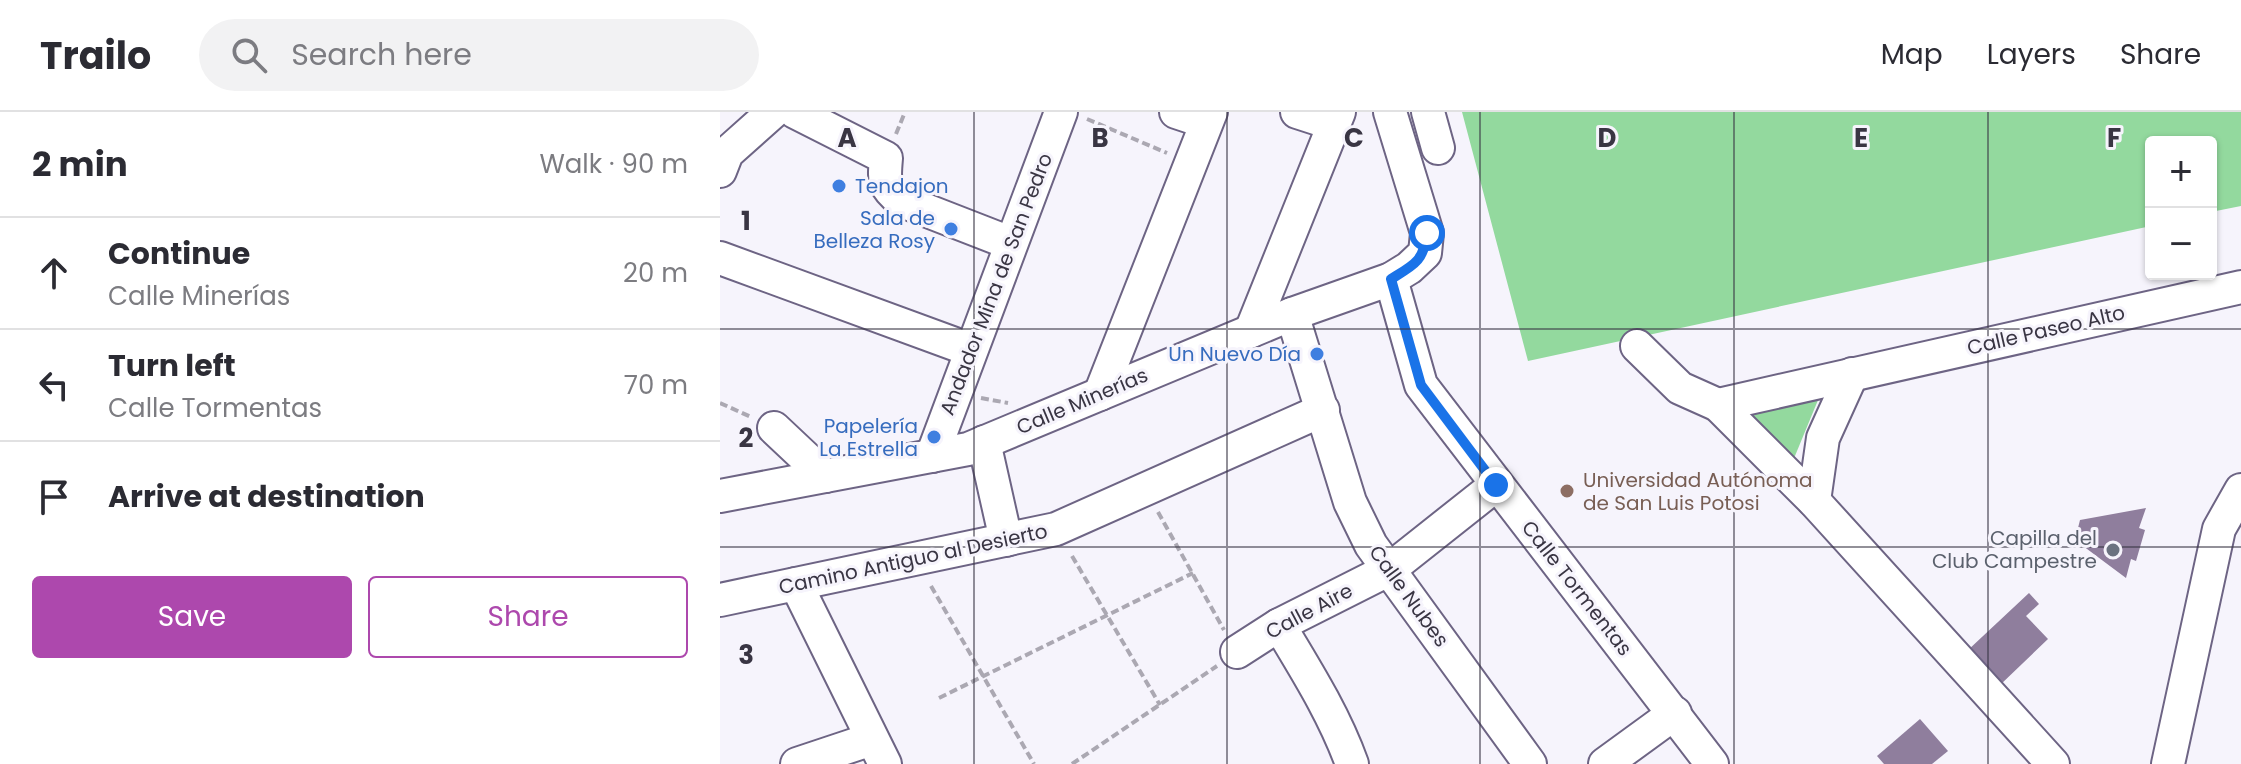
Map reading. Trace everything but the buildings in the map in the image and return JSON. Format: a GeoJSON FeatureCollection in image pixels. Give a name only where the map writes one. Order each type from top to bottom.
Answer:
{"type":"FeatureCollection","features":[{"type":"Feature","properties":{"kind":"street"},"geometry":{"type":"LineString","coordinates":[[722,158],[773,112]]}},
{"type":"Feature","properties":{"kind":"street"},"geometry":{"type":"LineString","coordinates":[[795,112],[886,158],[884,180],[902,201],[1010,243]]}},
{"type":"Feature","properties":{"kind":"street"},"geometry":{"type":"LineString","coordinates":[[1251,331],[1337,118],[1297,112]]}},
{"type":"Feature","properties":{"kind":"street","name":"Calle Minerías"},"geometry":{"type":"LineString","coordinates":[[720,496],[968,449],[1292,314],[1391,279],[1425,253],[1427,233],[1390,112]]}},
{"type":"Feature","properties":{"kind":"street"},"geometry":{"type":"LineString","coordinates":[[1428,112],[1438,148]]}},
{"type":"Feature","properties":{"kind":"street","name":"Andador Mina de San Pedro"},"geometry":{"type":"LineString","coordinates":[[932,456],[1010,243],[1072,115]]}},
{"type":"Feature","properties":{"kind":"street"},"geometry":{"type":"LineString","coordinates":[[1100,394],[1191,162],[1198,115]]}},
{"type":"Feature","properties":{"kind":"street"},"geometry":{"type":"LineString","coordinates":[[720,258],[971,350]]}},
{"type":"Feature","properties":{"kind":"street","name":"Calle Tormentas"},"geometry":{"type":"LineString","coordinates":[[1391,279],[1421,385],[1712,764]]}},
{"type":"Feature","properties":{"kind":"street","name":"Calle Paseo Alto"},"geometry":{"type":"LineString","coordinates":[[1718,405],[2241,287]]}},
{"type":"Feature","properties":{"kind":"street","name":"Calle Nubes"},"geometry":{"type":"LineString","coordinates":[[1292,314],[1350,502],[1371,545],[1530,764]]}},
{"type":"Feature","properties":{"kind":"street"},"geometry":{"type":"LineString","coordinates":[[1637,346],[1680,388],[1718,405],[1814,501],[2053,764]]}},
{"type":"Feature","properties":{"kind":"street"},"geometry":{"type":"LineString","coordinates":[[1814,501],[1823,438],[1852,374]]}},
{"type":"Feature","properties":{"kind":"street","name":"Camino Antiguo al Desierto"},"geometry":{"type":"LineString","coordinates":[[720,600],[1056,529],[1323,410]]}},
{"type":"Feature","properties":{"kind":"street"},"geometry":{"type":"LineString","coordinates":[[774,428],[825,476]]}},
{"type":"Feature","properties":{"kind":"street"},"geometry":{"type":"LineString","coordinates":[[984,442],[1006,540]]}},
{"type":"Feature","properties":{"kind":"street","name":"Calle Aire"},"geometry":{"type":"LineString","coordinates":[[1237,652],[1279,625],[1390,569],[1496,485]]}},
{"type":"Feature","properties":{"kind":"street"},"geometry":{"type":"LineString","coordinates":[[2168,764],[2219,529],[2241,490]]}},
{"type":"Feature","properties":{"kind":"street"},"geometry":{"type":"LineString","coordinates":[[796,584],[878,751],[797,764]]}},
{"type":"Feature","properties":{"kind":"street"},"geometry":{"type":"LineString","coordinates":[[1279,625],[1316,685],[1352,764]]}},
{"type":"Feature","properties":{"kind":"street"},"geometry":{"type":"LineString","coordinates":[[1605,764],[1675,713]]}},
{"type":"Feature","properties":{"kind":"path"},"geometry":{"type":"LineString","coordinates":[[1072,115],[1191,162]]}},
{"type":"Feature","properties":{"kind":"path"},"geometry":{"type":"LineString","coordinates":[[955,393],[1010,404],[1039,419]]}},
{"type":"Feature","properties":{"kind":"path"},"geometry":{"type":"LineString","coordinates":[[720,403],[774,428]]}},
{"type":"Feature","properties":{"kind":"path"},"geometry":{"type":"LineString","coordinates":[[1072,764],[1237,652],[1166,525]]}},
{"type":"Feature","properties":{"kind":"path"},"geometry":{"type":"LineString","coordinates":[[1072,556],[1160,705]]}},
{"type":"Feature","properties":{"kind":"path"},"geometry":{"type":"LineString","coordinates":[[939,698],[1193,573]]}},
{"type":"Feature","properties":{"kind":"path"},"geometry":{"type":"LineString","coordinates":[[931,586],[1034,764]]}},
{"type":"Feature","properties":{"kind":"green space"},"geometry":{"type":"Polygon","coordinates":[[[1462,112],[2241,112],[2241,206],[2217,211],[2217,136],[2145,136],[2145,227],[1528,361],[1462,112]]]}},
{"type":"Feature","properties":{"kind":"green space"},"geometry":{"type":"Polygon","coordinates":[[[1823,388],[1790,468],[1737,415],[1823,388]]]}},
{"type":"Feature","properties":{"kind":"place","name":"Tendajon"},"geometry":{"type":"Point","coordinates":[839,186]}},
{"type":"Feature","properties":{"kind":"place","name":"Sala de Belleza Rosy"},"geometry":{"type":"Point","coordinates":[951,229]}},
{"type":"Feature","properties":{"kind":"place","name":"Un Nuevo Día"},"geometry":{"type":"Point","coordinates":[1317,354]}},
{"type":"Feature","properties":{"kind":"place","name":"Papelería La Estrella"},"geometry":{"type":"Point","coordinates":[934,437]}},
{"type":"Feature","properties":{"kind":"place","name":"Universidad Autónoma de San Luis Potosi"},"geometry":{"type":"Point","coordinates":[1567,491]}},
{"type":"Feature","properties":{"kind":"place","name":"Capilla del Club Campestre"},"geometry":{"type":"Point","coordinates":[2113,550]}},
{"type":"Feature","properties":{"kind":"route"},"geometry":{"type":"LineString","coordinates":[[1427,233],[1425,253],[1391,279],[1421,385],[1496,485]]}}]}
